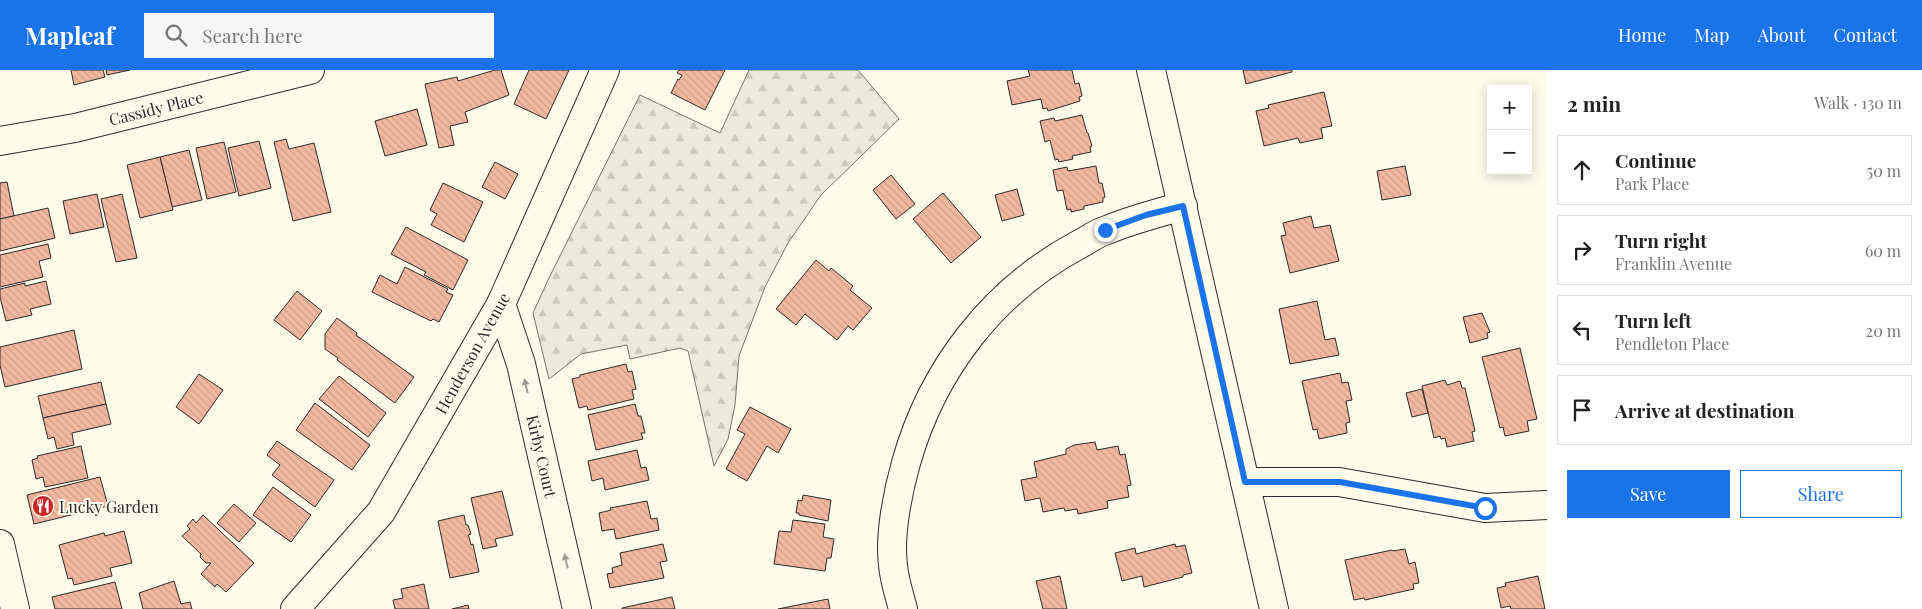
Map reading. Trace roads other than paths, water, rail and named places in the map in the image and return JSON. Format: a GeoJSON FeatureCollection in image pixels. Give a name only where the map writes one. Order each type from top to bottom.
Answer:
{"type":"FeatureCollection","features":[{"type":"Feature","properties":{"kind":"street","name":"Cassidy Place"},"geometry":{"type":"LineString","coordinates":[[0,141],[75,128],[310,70]]}},
{"type":"Feature","properties":{"kind":"street","name":"Henderson Avenue"},"geometry":{"type":"LineString","coordinates":[[295,609],[381,512],[501,304],[605,70]]}},
{"type":"Feature","properties":{"kind":"street"},"geometry":{"type":"LineString","coordinates":[[1151,70],[1274,609]]}},
{"type":"Feature","properties":{"kind":"street"},"geometry":{"type":"LineString","coordinates":[[902,609],[892,564],[900,483],[913,436],[930,398],[956,354],[984,318],[1018,285],[1058,255],[1105,230],[1146,215],[1183,206]]}},
{"type":"Feature","properties":{"kind":"street","name":"Kirby Court"},"geometry":{"type":"LineString","coordinates":[[501,304],[521,364],[577,609]]}},
{"type":"Feature","properties":{"kind":"street"},"geometry":{"type":"LineString","coordinates":[[1245,482],[1340,482],[1485,508],[1547,505]]}},
{"type":"Feature","properties":{"kind":"street"},"geometry":{"type":"LineString","coordinates":[[0,544],[15,609]]}},
{"type":"Feature","properties":{"kind":"place","name":"Lucky Garden"},"geometry":{"type":"Point","coordinates":[43,506]}}]}
